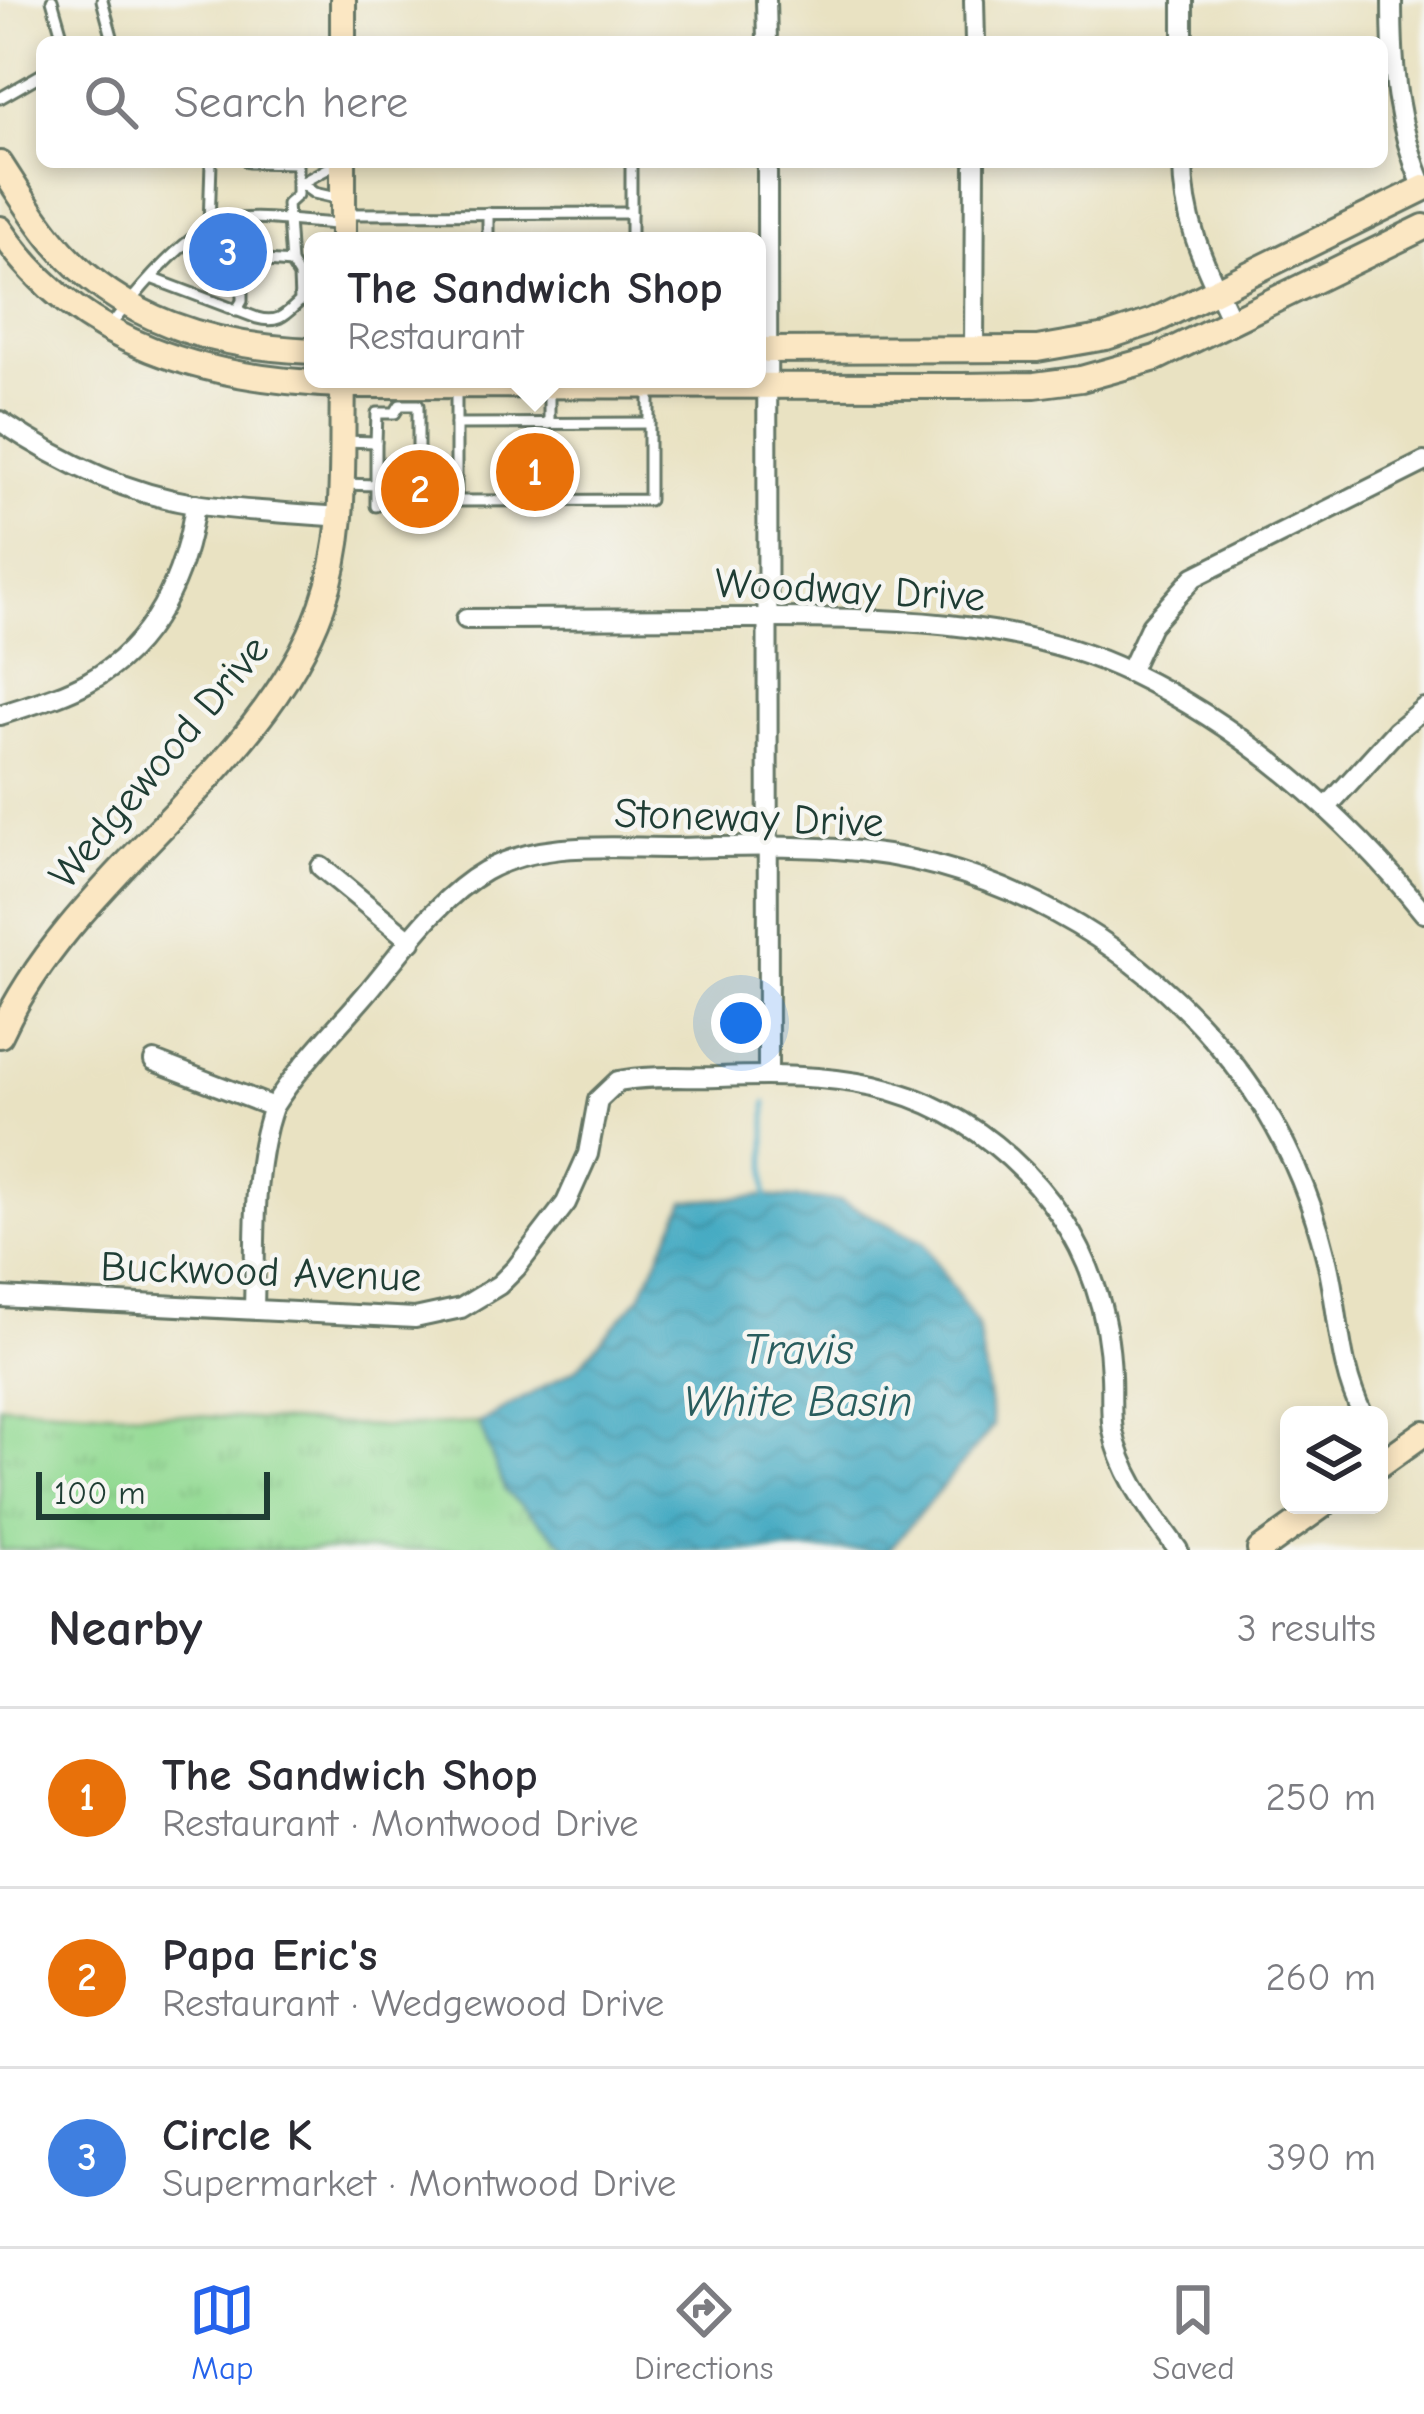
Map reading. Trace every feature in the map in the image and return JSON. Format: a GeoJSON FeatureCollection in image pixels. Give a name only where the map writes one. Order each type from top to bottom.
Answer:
{"type":"FeatureCollection","features":[{"type":"Feature","properties":{"kind":"main road"},"geometry":{"type":"LineString","coordinates":[[343,0],[343,36]]}},
{"type":"Feature","properties":{"kind":"main road"},"geometry":{"type":"LineString","coordinates":[[0,164],[54,242],[77,267],[127,305],[208,338],[304,350]]}},
{"type":"Feature","properties":{"kind":"main road"},"geometry":{"type":"LineString","coordinates":[[342,168],[344,220]]}},
{"type":"Feature","properties":{"kind":"main road"},"geometry":{"type":"LineString","coordinates":[[766,350],[1037,349],[1106,337],[1154,321],[1424,188]]}},
{"type":"Feature","properties":{"kind":"main road"},"geometry":{"type":"LineString","coordinates":[[766,386],[1035,385],[1081,379],[1156,358],[1424,227]]}},
{"type":"Feature","properties":{"kind":"main road"},"geometry":{"type":"LineString","coordinates":[[0,229],[39,278],[107,331],[145,350],[231,375],[304,380]]}},
{"type":"Feature","properties":{"kind":"main road","name":"Wedgewood Drive"},"geometry":{"type":"LineString","coordinates":[[0,1035],[39,967],[264,712],[286,681],[322,606],[341,518],[343,388]]}},
{"type":"Feature","properties":{"kind":"main road"},"geometry":{"type":"LineString","coordinates":[[378,388],[418,395],[444,388]]}},
{"type":"Feature","properties":{"kind":"main road"},"geometry":{"type":"LineString","coordinates":[[1388,1451],[1424,1433]]}},
{"type":"Feature","properties":{"kind":"main road"},"geometry":{"type":"LineString","coordinates":[[1260,1550],[1310,1514]]}},
{"type":"Feature","properties":{"kind":"street"},"geometry":{"type":"LineString","coordinates":[[766,0],[767,36]]}},
{"type":"Feature","properties":{"kind":"street"},"geometry":{"type":"LineString","coordinates":[[974,0],[974,36]]}},
{"type":"Feature","properties":{"kind":"street"},"geometry":{"type":"LineString","coordinates":[[1183,0],[1183,36]]}},
{"type":"Feature","properties":{"kind":"street"},"geometry":{"type":"LineString","coordinates":[[1391,0],[1396,104],[1408,152],[1424,188]]}},
{"type":"Feature","properties":{"kind":"street"},"geometry":{"type":"LineString","coordinates":[[765,232],[767,168]]}},
{"type":"Feature","properties":{"kind":"street"},"geometry":{"type":"LineString","coordinates":[[974,350],[975,168]]}},
{"type":"Feature","properties":{"kind":"street"},"geometry":{"type":"LineString","coordinates":[[1183,168],[1185,210],[1231,320]]}},
{"type":"Feature","properties":{"kind":"street"},"geometry":{"type":"LineString","coordinates":[[766,386],[768,1076]]}},
{"type":"Feature","properties":{"kind":"street"},"geometry":{"type":"LineString","coordinates":[[0,421],[60,458],[99,475],[195,504],[341,518]]}},
{"type":"Feature","properties":{"kind":"street"},"geometry":{"type":"LineString","coordinates":[[1129,672],[1151,625],[1194,578],[1424,462]]}},
{"type":"Feature","properties":{"kind":"street"},"geometry":{"type":"LineString","coordinates":[[0,716],[92,680],[130,650],[172,590],[185,558],[195,504]]}},
{"type":"Feature","properties":{"kind":"street","name":"Woodway Drive"},"geometry":{"type":"LineString","coordinates":[[466,619],[901,620],[975,628],[1068,651],[1129,672],[1231,734],[1327,807],[1424,913]]}},
{"type":"Feature","properties":{"kind":"street"},"geometry":{"type":"LineString","coordinates":[[1327,807],[1396,731],[1424,708]]}},
{"type":"Feature","properties":{"kind":"street","name":"Stoneway Drive"},"geometry":{"type":"LineString","coordinates":[[254,1309],[263,1139],[272,1107],[448,898],[469,882],[529,854],[565,849],[767,847],[887,855],[975,877],[1074,923],[1166,990],[1235,1065],[1296,1167],[1326,1257],[1344,1369],[1360,1406]]}},
{"type":"Feature","properties":{"kind":"street"},"geometry":{"type":"LineString","coordinates":[[321,867],[411,941]]}},
{"type":"Feature","properties":{"kind":"street"},"geometry":{"type":"LineString","coordinates":[[154,1061],[272,1107]]}},
{"type":"Feature","properties":{"kind":"street","name":"Buckwood Avenue"},"geometry":{"type":"LineString","coordinates":[[0,1297],[415,1318],[461,1308],[499,1285],[566,1204],[588,1154],[598,1100],[608,1087],[626,1079],[768,1076],[875,1087],[931,1106],[992,1143],[1046,1197],[1081,1251],[1099,1301],[1110,1353],[1112,1417],[1119,1454],[1140,1496],[1178,1550]]}},
{"type":"Feature","properties":{"kind":"lane"},"geometry":{"type":"LineString","coordinates":[[52,0],[62,36]]}},
{"type":"Feature","properties":{"kind":"lane"},"geometry":{"type":"LineString","coordinates":[[102,0],[112,36]]}},
{"type":"Feature","properties":{"kind":"lane"},"geometry":{"type":"LineString","coordinates":[[0,98],[36,77]]}},
{"type":"Feature","properties":{"kind":"lane"},"geometry":{"type":"LineString","coordinates":[[209,226],[211,168]]}},
{"type":"Feature","properties":{"kind":"lane"},"geometry":{"type":"LineString","coordinates":[[283,278],[287,204],[297,195],[298,168]]}},
{"type":"Feature","properties":{"kind":"lane"},"geometry":{"type":"LineString","coordinates":[[300,181],[329,168]]}},
{"type":"Feature","properties":{"kind":"lane"},"geometry":{"type":"LineString","coordinates":[[631,232],[632,168]]}},
{"type":"Feature","properties":{"kind":"lane"},"geometry":{"type":"LineString","coordinates":[[300,181],[344,220]]}},
{"type":"Feature","properties":{"kind":"lane"},"geometry":{"type":"LineString","coordinates":[[488,213],[488,232]]}},
{"type":"Feature","properties":{"kind":"lane"},"geometry":{"type":"LineString","coordinates":[[107,331],[151,278],[209,226],[231,220],[631,213]]}},
{"type":"Feature","properties":{"kind":"lane"},"geometry":{"type":"LineString","coordinates":[[267,261],[286,263],[304,276]]}},
{"type":"Feature","properties":{"kind":"lane"},"geometry":{"type":"LineString","coordinates":[[238,306],[272,322],[299,301],[299,276]]}},
{"type":"Feature","properties":{"kind":"lane"},"geometry":{"type":"LineString","coordinates":[[151,278],[217,306],[258,302]]}},
{"type":"Feature","properties":{"kind":"lane"},"geometry":{"type":"LineString","coordinates":[[238,306],[242,286]]}},
{"type":"Feature","properties":{"kind":"lane"},"geometry":{"type":"LineString","coordinates":[[208,338],[217,306]]}},
{"type":"Feature","properties":{"kind":"lane"},"geometry":{"type":"LineString","coordinates":[[251,347],[257,318]]}},
{"type":"Feature","properties":{"kind":"lane"},"geometry":{"type":"LineString","coordinates":[[455,388],[455,501],[498,501],[649,500],[649,388]]}},
{"type":"Feature","properties":{"kind":"lane"},"geometry":{"type":"LineString","coordinates":[[548,424],[561,388]]}},
{"type":"Feature","properties":{"kind":"lane"},"geometry":{"type":"LineString","coordinates":[[376,506],[377,412],[395,412],[418,395],[418,466]]}},
{"type":"Feature","properties":{"kind":"lane"},"geometry":{"type":"LineString","coordinates":[[455,424],[649,423]]}},
{"type":"Feature","properties":{"kind":"lane"},"geometry":{"type":"LineString","coordinates":[[344,442],[376,442]]}},
{"type":"Feature","properties":{"kind":"lane"},"geometry":{"type":"LineString","coordinates":[[343,484],[376,484]]}},
{"type":"Feature","properties":{"kind":"green space"},"geometry":{"type":"Polygon","coordinates":[[[0,1405],[390,1427],[479,1423],[505,1491],[571,1550],[0,1550],[0,1405]]]}},
{"type":"Feature","properties":{"kind":"water","name":"Travis White Basin"},"geometry":{"type":"Polygon","coordinates":[[[761,1196],[841,1201],[923,1242],[978,1326],[993,1427],[889,1550],[571,1550],[505,1491],[479,1423],[577,1368],[641,1295],[685,1201],[761,1196]]]}},
{"type":"Feature","properties":{"kind":"building"},"geometry":{"type":"Polygon","coordinates":[[[227,231],[252,231],[249,264],[240,273],[208,273],[206,251],[227,231]]]}},
{"type":"Feature","properties":{"kind":"building"},"geometry":{"type":"Polygon","coordinates":[[[524,446],[546,447],[546,492],[524,492],[524,446]]]}},
{"type":"Feature","properties":{"kind":"building"},"geometry":{"type":"Polygon","coordinates":[[[399,470],[417,475],[440,471],[440,508],[399,508],[399,470]]]}},
{"type":"Feature","properties":{"kind":"waterway"},"geometry":{"type":"LineString","coordinates":[[766,1102],[766,1198]]}},
{"type":"Feature","properties":{"kind":"place","name":"Circle K"},"geometry":{"type":"Point","coordinates":[228,252]}},
{"type":"Feature","properties":{"kind":"place","name":"The Sandwich Shop"},"geometry":{"type":"Point","coordinates":[535,472]}},
{"type":"Feature","properties":{"kind":"place","name":"Papa Eric's"},"geometry":{"type":"Point","coordinates":[420,489]}}]}
